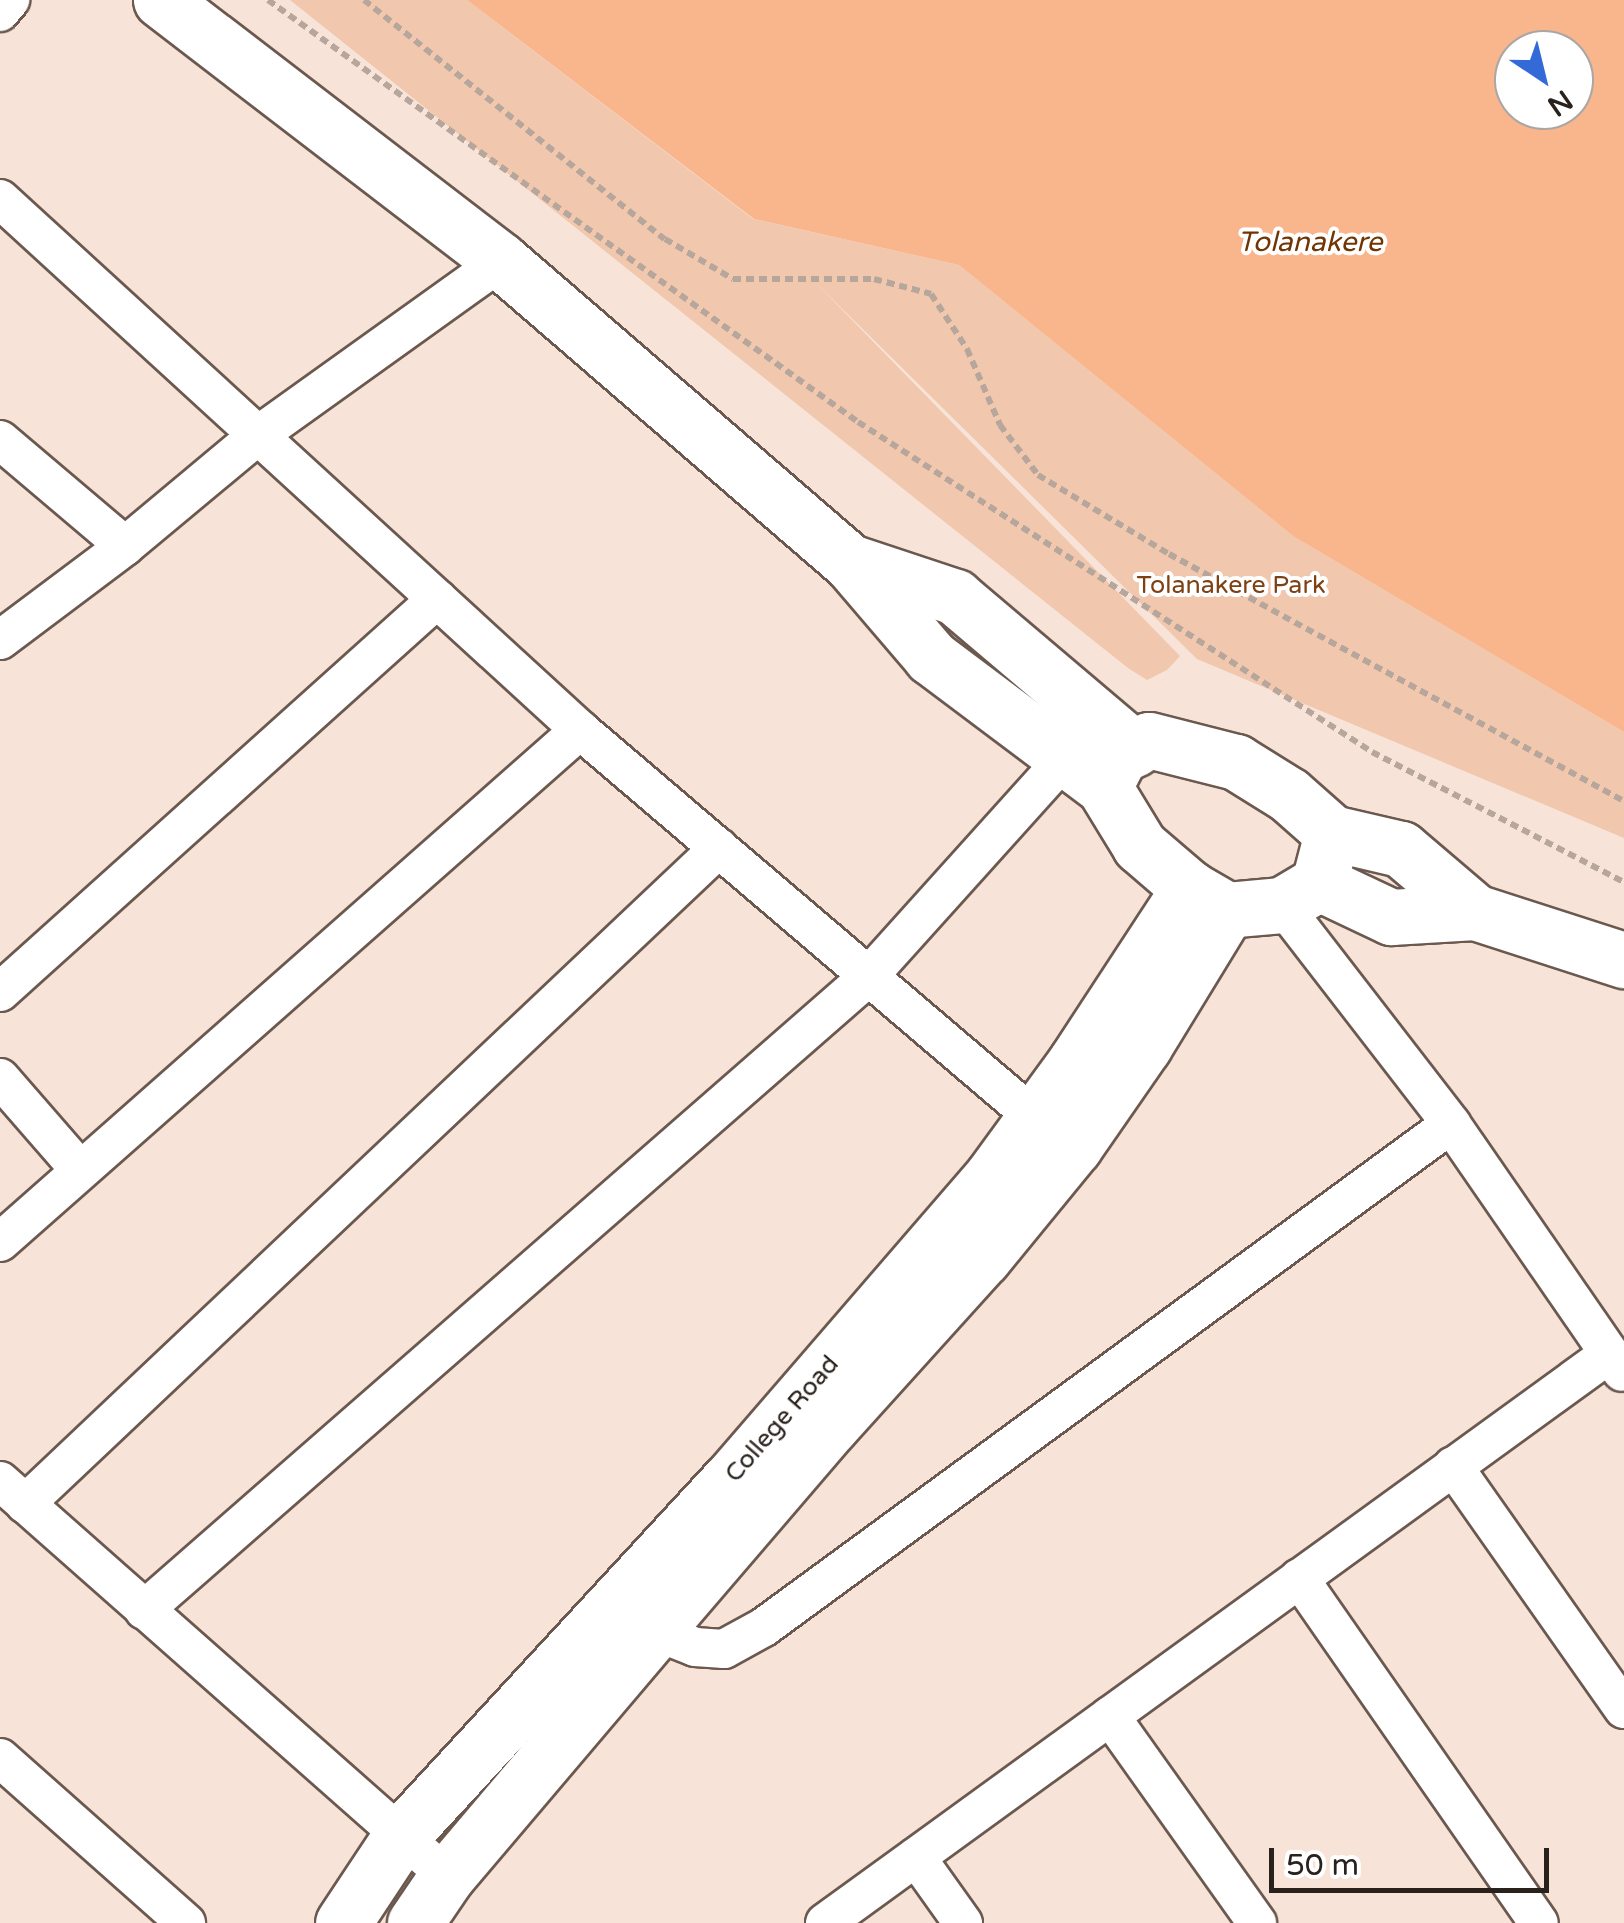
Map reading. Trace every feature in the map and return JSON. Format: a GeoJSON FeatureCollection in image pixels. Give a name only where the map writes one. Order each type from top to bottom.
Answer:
{"type":"FeatureCollection","features":[{"type":"Feature","properties":{"kind":"main road"},"geometry":{"type":"LineString","coordinates":[[161,0],[500,261],[850,562],[955,597],[1101,765],[1140,846],[1208,899],[1401,849],[1475,912],[1624,960]]}},
{"type":"Feature","properties":{"kind":"main road"},"geometry":{"type":"LineString","coordinates":[[1101,765],[1149,740],[1236,762],[1289,795],[1311,874]]}},
{"type":"Feature","properties":{"kind":"main road","name":"College Road"},"geometry":{"type":"LineString","coordinates":[[343,1923],[400,1837],[730,1480],[993,1175],[1208,899]]}},
{"type":"Feature","properties":{"kind":"main road","name":"College Road"},"geometry":{"type":"LineString","coordinates":[[415,1923],[447,1876],[655,1631],[831,1426],[984,1258],[1074,1147],[1144,1046],[1208,899]]}},
{"type":"Feature","properties":{"kind":"street"},"geometry":{"type":"LineString","coordinates":[[0,12],[10,0]]}},
{"type":"Feature","properties":{"kind":"street"},"geometry":{"type":"LineString","coordinates":[[0,199],[580,730],[1034,1118]]}},
{"type":"Feature","properties":{"kind":"street"},"geometry":{"type":"LineString","coordinates":[[0,640],[125,546],[257,436],[500,261]]}},
{"type":"Feature","properties":{"kind":"street"},"geometry":{"type":"LineString","coordinates":[[0,440],[125,546]]}},
{"type":"Feature","properties":{"kind":"street"},"geometry":{"type":"LineString","coordinates":[[0,992],[436,599]]}},
{"type":"Feature","properties":{"kind":"street"},"geometry":{"type":"LineString","coordinates":[[0,1242],[580,730]]}},
{"type":"Feature","properties":{"kind":"street"},"geometry":{"type":"LineString","coordinates":[[144,1610],[867,978],[1101,765]]}},
{"type":"Feature","properties":{"kind":"street"},"geometry":{"type":"LineString","coordinates":[[447,1876],[12,1492],[719,848]]}},
{"type":"Feature","properties":{"kind":"street"},"geometry":{"type":"LineString","coordinates":[[825,1923],[1453,1466],[1616,1364],[1451,1124],[1311,874]]}},
{"type":"Feature","properties":{"kind":"street"},"geometry":{"type":"LineString","coordinates":[[0,1078],[80,1170]]}},
{"type":"Feature","properties":{"kind":"street"},"geometry":{"type":"LineString","coordinates":[[655,1631],[695,1648],[724,1648],[764,1627],[1451,1124]]}},
{"type":"Feature","properties":{"kind":"street"},"geometry":{"type":"LineString","coordinates":[[1453,1466],[1624,1709]]}},
{"type":"Feature","properties":{"kind":"street"},"geometry":{"type":"LineString","coordinates":[[1299,1578],[1538,1923]]}},
{"type":"Feature","properties":{"kind":"street"},"geometry":{"type":"LineString","coordinates":[[1110,1716],[1257,1923]]}},
{"type":"Feature","properties":{"kind":"street"},"geometry":{"type":"LineString","coordinates":[[0,1758],[186,1923]]}},
{"type":"Feature","properties":{"kind":"street"},"geometry":{"type":"LineString","coordinates":[[916,1857],[962,1923]]}},
{"type":"Feature","properties":{"kind":"path"},"geometry":{"type":"LineString","coordinates":[[268,0],[874,432],[1372,752],[1624,882]]}},
{"type":"Feature","properties":{"kind":"path"},"geometry":{"type":"LineString","coordinates":[[364,0],[665,240],[734,279],[874,279],[931,294],[968,350],[1000,425],[1038,475],[1170,554],[1624,801]]}},
{"type":"Feature","properties":{"kind":"green space","name":"Tolanakere Park"},"geometry":{"type":"Polygon","coordinates":[[[290,0],[467,0],[753,219],[959,265],[1293,536],[1624,732],[1624,838],[1197,659],[815,282],[1180,656],[1167,670],[1147,680],[290,0]]]}},
{"type":"Feature","properties":{"kind":"water","name":"Tolanakere"},"geometry":{"type":"Polygon","coordinates":[[[467,0],[1624,0],[1624,732],[1293,536],[959,265],[754,219],[467,0]]]}}]}
